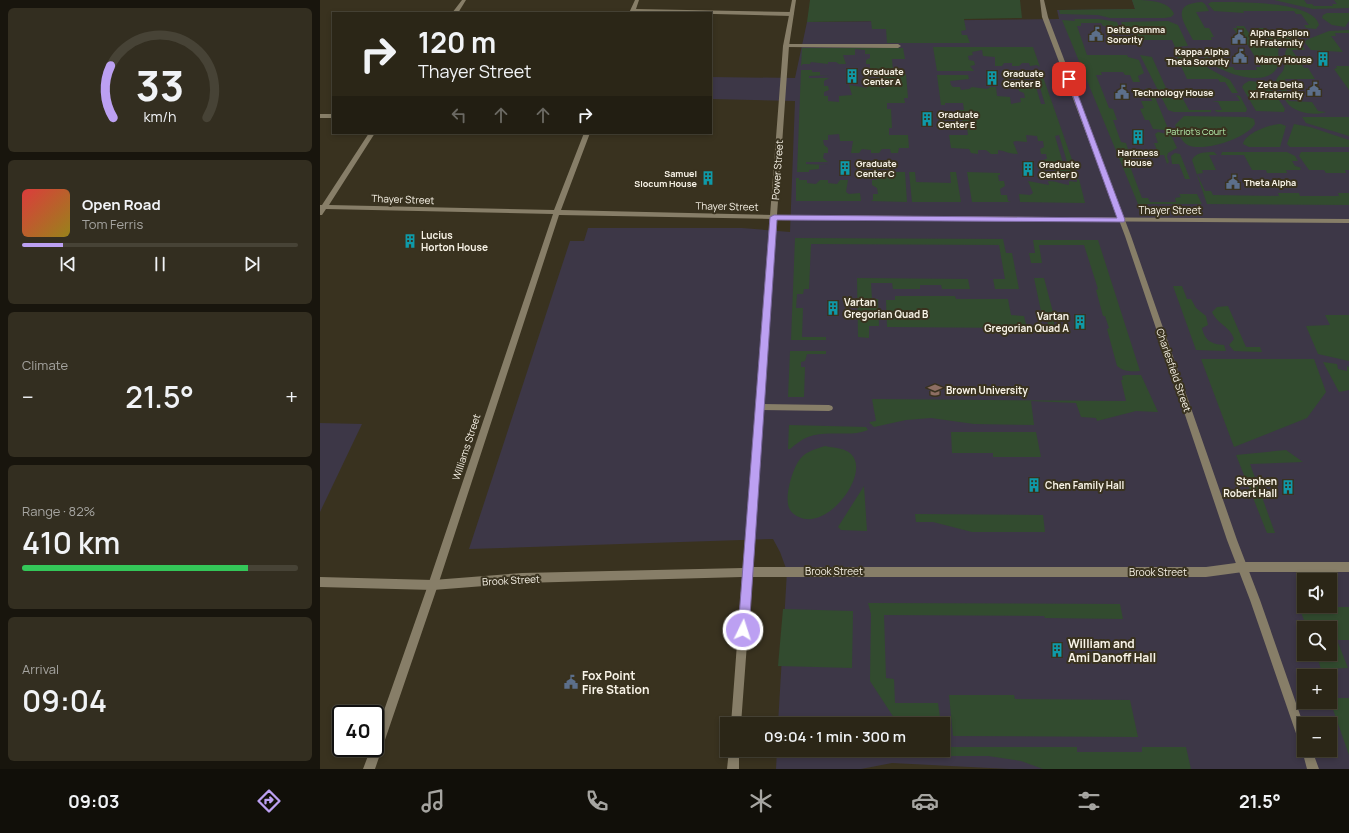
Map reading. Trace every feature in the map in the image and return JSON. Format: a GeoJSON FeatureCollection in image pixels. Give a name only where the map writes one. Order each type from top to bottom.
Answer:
{"type":"FeatureCollection","features":[{"type":"Feature","properties":{"kind":"street"},"geometry":{"type":"LineString","coordinates":[[456,12],[464,0]]}},
{"type":"Feature","properties":{"kind":"street"},"geometry":{"type":"LineString","coordinates":[[637,0],[632,11],[685,12]]}},
{"type":"Feature","properties":{"kind":"street","name":"Power Street"},"geometry":{"type":"LineString","coordinates":[[737,717],[786,46],[794,0]]}},
{"type":"Feature","properties":{"kind":"street","name":"Charlesfield Street"},"geometry":{"type":"LineString","coordinates":[[1042,0],[1045,17],[1121,220],[1297,722]]}},
{"type":"Feature","properties":{"kind":"street"},"geometry":{"type":"LineString","coordinates":[[712,13],[791,14]]}},
{"type":"Feature","properties":{"kind":"street"},"geometry":{"type":"LineString","coordinates":[[786,46],[898,46]]}},
{"type":"Feature","properties":{"kind":"street"},"geometry":{"type":"LineString","coordinates":[[320,116],[332,116]]}},
{"type":"Feature","properties":{"kind":"street"},"geometry":{"type":"LineString","coordinates":[[321,209],[371,134]]}},
{"type":"Feature","properties":{"kind":"street","name":"Williams Street"},"geometry":{"type":"LineString","coordinates":[[369,769],[433,585],[557,213],[587,134]]}},
{"type":"Feature","properties":{"kind":"street","name":"Thayer Street"},"geometry":{"type":"LineString","coordinates":[[321,209],[774,217],[1349,221]]}},
{"type":"Feature","properties":{"kind":"street"},"geometry":{"type":"LineString","coordinates":[[760,407],[829,408]]}},
{"type":"Feature","properties":{"kind":"street","name":"Brook Street"},"geometry":{"type":"LineString","coordinates":[[320,582],[433,585],[522,578],[748,572],[1206,572],[1243,567],[1349,567]]}},
{"type":"Feature","properties":{"kind":"street"},"geometry":{"type":"LineString","coordinates":[[733,769],[734,757]]}},
{"type":"Feature","properties":{"kind":"street"},"geometry":{"type":"LineString","coordinates":[[1309,757],[1313,769]]}},
{"type":"Feature","properties":{"kind":"shaded area","name":"Brown University"},"geometry":{"type":"Polygon","coordinates":[[[1132,0],[1349,0],[1349,769],[1009,769],[892,763],[861,769],[776,769],[777,757],[950,757],[950,717],[778,717],[787,571],[780,552],[773,539],[469,549],[570,241],[584,241],[588,228],[742,228],[790,232],[795,101],[712,99],[712,77],[795,78],[807,22],[1059,19],[1057,10],[1135,9],[1132,0]]]}},
{"type":"Feature","properties":{"kind":"shaded area"},"geometry":{"type":"Polygon","coordinates":[[[320,423],[362,424],[320,512],[320,423]]]}},
{"type":"Feature","properties":{"kind":"green space"},"geometry":{"type":"Polygon","coordinates":[[[810,0],[1020,0],[1022,18],[964,19],[966,30],[961,31],[962,35],[967,35],[970,43],[887,43],[886,29],[872,29],[871,21],[807,22],[810,0]]]}},
{"type":"Feature","properties":{"kind":"green space"},"geometry":{"type":"Polygon","coordinates":[[[1132,0],[1162,3],[1171,9],[1174,14],[1171,17],[1165,18],[1110,18],[1098,15],[1060,14],[1059,10],[1135,9],[1132,0]]]}},
{"type":"Feature","properties":{"kind":"green space"},"geometry":{"type":"Polygon","coordinates":[[[1274,0],[1304,0],[1307,4],[1312,4],[1314,6],[1333,6],[1332,4],[1337,4],[1334,0],[1349,0],[1349,8],[1313,9],[1274,0]]]}},
{"type":"Feature","properties":{"kind":"green space"},"geometry":{"type":"Polygon","coordinates":[[[1202,2],[1209,11],[1196,12],[1205,28],[1209,28],[1214,37],[1211,37],[1212,40],[1193,40],[1183,20],[1182,10],[1186,6],[1192,3],[1202,2]]]}},
{"type":"Feature","properties":{"kind":"green space"},"geometry":{"type":"Polygon","coordinates":[[[1211,2],[1271,4],[1288,7],[1303,11],[1314,17],[1319,25],[1316,29],[1306,28],[1304,25],[1309,25],[1301,14],[1296,14],[1294,11],[1243,11],[1244,13],[1214,11],[1208,4],[1211,2]]]}},
{"type":"Feature","properties":{"kind":"green space"},"geometry":{"type":"Polygon","coordinates":[[[1327,13],[1349,13],[1349,21],[1345,27],[1332,25],[1322,18],[1323,15],[1327,13]]]}},
{"type":"Feature","properties":{"kind":"green space"},"geometry":{"type":"Polygon","coordinates":[[[1074,19],[1099,19],[1117,22],[1119,27],[1103,26],[1101,23],[1081,23],[1081,26],[1077,26],[1087,55],[1127,55],[1128,57],[1139,60],[1144,73],[1138,76],[1140,82],[1133,82],[1130,75],[1125,75],[1123,72],[1101,72],[1102,75],[1096,75],[1109,108],[1113,109],[1117,120],[1113,120],[1121,142],[1126,143],[1130,155],[1126,156],[1142,198],[1148,198],[1150,202],[1176,202],[1175,198],[1181,197],[1179,194],[1197,194],[1202,204],[1138,204],[1062,20],[1075,21],[1074,19]]]}},
{"type":"Feature","properties":{"kind":"green space"},"geometry":{"type":"Polygon","coordinates":[[[1168,21],[1178,25],[1188,46],[1175,47],[1172,40],[1140,40],[1134,27],[1123,27],[1121,22],[1168,21]]]}},
{"type":"Feature","properties":{"kind":"green space"},"geometry":{"type":"Polygon","coordinates":[[[1236,26],[1244,26],[1249,33],[1254,33],[1279,46],[1278,65],[1271,74],[1262,78],[1241,76],[1220,69],[1204,59],[1205,57],[1208,57],[1210,61],[1224,61],[1228,67],[1233,67],[1235,70],[1257,70],[1256,67],[1261,67],[1243,37],[1239,37],[1233,28],[1237,28],[1236,26]]]}},
{"type":"Feature","properties":{"kind":"green space"},"geometry":{"type":"Polygon","coordinates":[[[1254,28],[1264,28],[1269,35],[1290,36],[1291,39],[1283,44],[1258,35],[1254,28]]]}},
{"type":"Feature","properties":{"kind":"green space"},"geometry":{"type":"Polygon","coordinates":[[[1349,30],[1349,33],[1335,33],[1336,36],[1331,36],[1343,52],[1311,50],[1305,43],[1306,40],[1329,31],[1349,30]]]}},
{"type":"Feature","properties":{"kind":"green space"},"geometry":{"type":"Polygon","coordinates":[[[1298,43],[1302,44],[1305,50],[1292,50],[1304,68],[1308,68],[1315,79],[1285,79],[1286,82],[1281,82],[1287,91],[1281,91],[1276,81],[1284,68],[1285,52],[1288,47],[1298,43]]]}},
{"type":"Feature","properties":{"kind":"green space"},"geometry":{"type":"Polygon","coordinates":[[[933,47],[1033,47],[1040,67],[1037,65],[1030,66],[1029,63],[1022,63],[1019,66],[1012,66],[1012,63],[1004,63],[1002,66],[995,66],[995,57],[983,56],[982,50],[972,52],[973,55],[968,56],[969,60],[974,61],[975,65],[970,66],[974,71],[937,71],[933,47]]]}},
{"type":"Feature","properties":{"kind":"green space"},"geometry":{"type":"Polygon","coordinates":[[[802,48],[903,48],[905,59],[892,59],[893,70],[868,70],[870,68],[870,64],[866,64],[866,60],[870,58],[870,54],[865,54],[865,50],[855,49],[855,55],[843,55],[846,64],[839,64],[836,62],[828,62],[828,64],[811,62],[810,64],[803,64],[801,66],[802,48]]]}},
{"type":"Feature","properties":{"kind":"green space"},"geometry":{"type":"Polygon","coordinates":[[[1177,50],[1192,51],[1208,68],[1230,80],[1238,93],[1232,93],[1225,82],[1220,82],[1218,79],[1187,79],[1177,57],[1180,57],[1177,50]]]}},
{"type":"Feature","properties":{"kind":"green space"},"geometry":{"type":"Polygon","coordinates":[[[1140,55],[1152,57],[1171,99],[1183,99],[1189,110],[1211,110],[1211,112],[1174,112],[1168,110],[1140,55]]]}},
{"type":"Feature","properties":{"kind":"green space"},"geometry":{"type":"Polygon","coordinates":[[[1336,66],[1349,66],[1349,90],[1334,69],[1337,68],[1336,66]]]}},
{"type":"Feature","properties":{"kind":"green space"},"geometry":{"type":"Polygon","coordinates":[[[801,70],[812,70],[812,72],[820,72],[820,75],[829,75],[809,76],[809,78],[829,78],[824,81],[824,86],[828,86],[829,90],[824,92],[824,96],[828,96],[828,101],[839,102],[839,96],[852,95],[849,85],[867,88],[867,85],[870,85],[885,88],[885,85],[893,86],[895,84],[894,79],[875,77],[875,74],[906,74],[908,98],[904,98],[905,103],[887,103],[887,109],[891,109],[892,128],[889,128],[889,135],[908,135],[909,148],[899,148],[898,153],[891,153],[890,149],[882,149],[879,153],[871,153],[871,150],[862,149],[859,153],[851,153],[853,141],[840,141],[839,134],[828,135],[828,140],[823,140],[824,145],[828,148],[828,153],[824,153],[823,158],[828,162],[806,162],[806,164],[828,165],[819,165],[819,169],[809,170],[809,172],[797,172],[801,70]]]}},
{"type":"Feature","properties":{"kind":"green space"},"geometry":{"type":"Polygon","coordinates":[[[1030,71],[1041,71],[1077,174],[1065,173],[1064,171],[1055,171],[1053,167],[1044,167],[1044,165],[1068,165],[1059,135],[1055,136],[1063,163],[1043,163],[1045,159],[1047,159],[1046,154],[1041,154],[1040,149],[1044,147],[1043,141],[1038,141],[1037,136],[1026,135],[1027,142],[1013,142],[1018,154],[998,150],[998,154],[991,154],[986,150],[978,150],[978,154],[971,153],[969,149],[951,148],[949,135],[968,135],[967,128],[964,128],[960,110],[964,110],[963,103],[945,103],[945,105],[941,105],[937,75],[968,75],[969,79],[950,81],[951,85],[953,87],[960,87],[961,90],[972,87],[987,89],[990,87],[996,87],[997,96],[1010,97],[1011,104],[1021,102],[1020,98],[1025,98],[1024,93],[1019,91],[1018,87],[1022,87],[1021,83],[1016,80],[1034,80],[1041,104],[1045,104],[1037,78],[1015,78],[1023,77],[1022,73],[1031,73],[1030,71]]]}},
{"type":"Feature","properties":{"kind":"green space"},"geometry":{"type":"Polygon","coordinates":[[[1249,81],[1262,83],[1271,89],[1285,109],[1284,112],[1256,111],[1242,87],[1249,81]]]}},
{"type":"Feature","properties":{"kind":"green space"},"geometry":{"type":"Polygon","coordinates":[[[1146,88],[1152,90],[1167,126],[1165,130],[1153,129],[1149,120],[1145,120],[1140,109],[1144,108],[1141,101],[1152,101],[1146,88]]]}},
{"type":"Feature","properties":{"kind":"green space"},"geometry":{"type":"Polygon","coordinates":[[[1284,93],[1289,101],[1312,102],[1318,111],[1326,112],[1312,114],[1292,108],[1282,94],[1284,93]]]}},
{"type":"Feature","properties":{"kind":"green space"},"geometry":{"type":"Polygon","coordinates":[[[1236,95],[1240,96],[1247,109],[1246,112],[1217,112],[1214,110],[1222,110],[1218,102],[1212,101],[1240,101],[1236,95]]]}},
{"type":"Feature","properties":{"kind":"green space","name":"Patriot's Court"},"geometry":{"type":"Polygon","coordinates":[[[1184,116],[1248,117],[1254,119],[1255,124],[1234,139],[1212,146],[1193,147],[1184,142],[1175,125],[1184,116]]]}},
{"type":"Feature","properties":{"kind":"green space"},"geometry":{"type":"Polygon","coordinates":[[[1302,117],[1349,117],[1349,136],[1306,123],[1302,117]]]}},
{"type":"Feature","properties":{"kind":"green space","name":"Patriot's Court"},"geometry":{"type":"Polygon","coordinates":[[[1281,124],[1286,126],[1280,147],[1249,147],[1243,144],[1248,136],[1253,133],[1265,127],[1281,124]]]}},
{"type":"Feature","properties":{"kind":"green space"},"geometry":{"type":"Polygon","coordinates":[[[1294,124],[1310,127],[1349,140],[1349,147],[1290,147],[1287,144],[1294,124]]]}},
{"type":"Feature","properties":{"kind":"green space"},"geometry":{"type":"Polygon","coordinates":[[[1158,132],[1171,135],[1177,148],[1168,153],[1167,157],[1169,162],[1167,164],[1164,155],[1159,155],[1154,143],[1158,143],[1155,134],[1158,132]]]}},
{"type":"Feature","properties":{"kind":"green space"},"geometry":{"type":"Polygon","coordinates":[[[1204,152],[1214,152],[1217,155],[1209,155],[1216,170],[1202,170],[1203,173],[1197,174],[1205,191],[1211,191],[1213,195],[1279,196],[1278,193],[1299,193],[1300,196],[1339,196],[1338,193],[1349,193],[1349,205],[1207,204],[1192,160],[1198,154],[1204,152]]]}},
{"type":"Feature","properties":{"kind":"green space"},"geometry":{"type":"Polygon","coordinates":[[[1222,152],[1287,152],[1295,156],[1298,161],[1292,161],[1295,166],[1302,168],[1300,168],[1301,170],[1286,170],[1287,173],[1267,173],[1266,170],[1252,170],[1244,155],[1221,155],[1222,152]]]}},
{"type":"Feature","properties":{"kind":"green space"},"geometry":{"type":"Polygon","coordinates":[[[1301,152],[1349,152],[1349,170],[1345,170],[1346,173],[1326,173],[1324,170],[1309,170],[1299,156],[1301,152]]]}},
{"type":"Feature","properties":{"kind":"green space"},"geometry":{"type":"Polygon","coordinates":[[[1175,153],[1180,154],[1190,179],[1185,179],[1179,164],[1172,164],[1171,156],[1175,153]]]}},
{"type":"Feature","properties":{"kind":"green space"},"geometry":{"type":"Polygon","coordinates":[[[874,172],[905,172],[907,202],[870,201],[873,200],[873,194],[878,194],[877,188],[872,185],[872,180],[877,180],[877,174],[874,174],[874,172]]]}},
{"type":"Feature","properties":{"kind":"green space"},"geometry":{"type":"Polygon","coordinates":[[[909,172],[915,172],[916,182],[951,183],[950,172],[956,172],[961,202],[912,202],[909,172]]]}},
{"type":"Feature","properties":{"kind":"green space"},"geometry":{"type":"Polygon","coordinates":[[[967,172],[1000,173],[1000,175],[998,175],[999,181],[1004,181],[1005,186],[1000,189],[1001,195],[1007,195],[1008,201],[1011,202],[972,202],[967,172]]]}},
{"type":"Feature","properties":{"kind":"green space"},"geometry":{"type":"Polygon","coordinates":[[[796,178],[799,178],[799,180],[807,180],[807,183],[816,184],[820,180],[828,180],[828,183],[837,184],[840,180],[848,180],[846,192],[849,194],[860,193],[861,201],[796,201],[796,178]]]}},
{"type":"Feature","properties":{"kind":"green space"},"geometry":{"type":"Polygon","coordinates":[[[1077,179],[1079,179],[1085,203],[1020,202],[1019,194],[1030,195],[1033,193],[1028,181],[1049,185],[1048,181],[1051,181],[1069,185],[1069,181],[1077,182],[1077,179]]]}},
{"type":"Feature","properties":{"kind":"green space"},"geometry":{"type":"Polygon","coordinates":[[[795,238],[1003,239],[1006,253],[1012,253],[1019,289],[995,289],[993,279],[1005,279],[999,245],[811,244],[809,289],[804,289],[803,294],[797,294],[796,308],[803,308],[802,337],[826,337],[826,340],[791,340],[795,238]]]}},
{"type":"Feature","properties":{"kind":"green space"},"geometry":{"type":"Polygon","coordinates":[[[1033,240],[1098,240],[1140,371],[1127,371],[1117,366],[1107,329],[1109,328],[1105,316],[1103,316],[1096,290],[1098,289],[1084,245],[1039,245],[1042,263],[1031,263],[1029,253],[1035,253],[1033,240]]]}},
{"type":"Feature","properties":{"kind":"green space"},"geometry":{"type":"Polygon","coordinates":[[[857,278],[968,279],[970,289],[942,289],[941,285],[920,285],[920,289],[893,289],[892,283],[871,283],[872,299],[878,299],[879,326],[869,326],[869,338],[858,337],[857,278]]]}},
{"type":"Feature","properties":{"kind":"green space"},"geometry":{"type":"Polygon","coordinates":[[[1034,278],[1044,278],[1054,316],[1055,328],[1049,328],[1046,316],[1042,316],[1034,278]]]}},
{"type":"Feature","properties":{"kind":"green space"},"geometry":{"type":"Polygon","coordinates":[[[1173,286],[1182,286],[1187,299],[1191,299],[1196,308],[1206,316],[1208,325],[1202,328],[1207,339],[1212,343],[1224,345],[1226,351],[1196,350],[1173,286]]]}},
{"type":"Feature","properties":{"kind":"green space"},"geometry":{"type":"Polygon","coordinates":[[[895,296],[955,296],[956,299],[1008,299],[1011,315],[1024,316],[1027,328],[887,327],[886,300],[895,300],[895,296]]]}},
{"type":"Feature","properties":{"kind":"green space"},"geometry":{"type":"Polygon","coordinates":[[[1228,306],[1246,347],[1260,347],[1262,352],[1234,351],[1229,345],[1234,339],[1230,331],[1214,316],[1212,312],[1217,307],[1228,306]]]}},
{"type":"Feature","properties":{"kind":"green space"},"geometry":{"type":"Polygon","coordinates":[[[1325,315],[1349,315],[1349,361],[1318,354],[1306,326],[1330,325],[1325,315]]]}},
{"type":"Feature","properties":{"kind":"green space"},"geometry":{"type":"Polygon","coordinates":[[[790,351],[826,351],[826,354],[807,354],[805,361],[801,362],[801,367],[805,367],[804,397],[788,397],[790,351]]]}},
{"type":"Feature","properties":{"kind":"green space"},"geometry":{"type":"Polygon","coordinates":[[[1201,359],[1314,359],[1326,392],[1307,418],[1234,447],[1201,359]]]}},
{"type":"Feature","properties":{"kind":"green space"},"geometry":{"type":"Polygon","coordinates":[[[1323,362],[1337,364],[1338,369],[1347,371],[1347,366],[1349,367],[1349,390],[1339,392],[1323,362]]]}},
{"type":"Feature","properties":{"kind":"green space"},"geometry":{"type":"Polygon","coordinates":[[[1141,375],[1158,412],[1136,411],[1097,421],[1096,418],[1081,417],[1076,403],[1031,401],[1034,425],[974,424],[931,418],[906,420],[874,427],[869,422],[876,421],[872,399],[1126,401],[1121,380],[1123,380],[1122,376],[1141,375]]]}},
{"type":"Feature","properties":{"kind":"green space"},"geometry":{"type":"Polygon","coordinates":[[[789,425],[866,427],[868,430],[853,433],[815,435],[804,439],[788,449],[789,425]]]}},
{"type":"Feature","properties":{"kind":"green space"},"geometry":{"type":"Polygon","coordinates":[[[951,432],[1036,432],[1041,457],[993,457],[993,453],[952,453],[951,432]]]}},
{"type":"Feature","properties":{"kind":"green space"},"geometry":{"type":"Polygon","coordinates":[[[825,446],[843,449],[851,454],[856,463],[855,474],[851,486],[843,498],[822,516],[810,519],[799,517],[790,510],[788,505],[788,491],[792,475],[798,462],[803,456],[812,450],[825,446]]]}},
{"type":"Feature","properties":{"kind":"green space"},"geometry":{"type":"Polygon","coordinates":[[[1286,450],[1303,462],[1250,464],[1275,533],[1267,533],[1236,455],[1286,450]]]}},
{"type":"Feature","properties":{"kind":"green space"},"geometry":{"type":"Polygon","coordinates":[[[864,486],[867,531],[841,530],[838,527],[864,486]]]}},
{"type":"Feature","properties":{"kind":"green space"},"geometry":{"type":"Polygon","coordinates":[[[915,514],[1043,515],[1045,532],[972,532],[933,522],[916,522],[915,514]]]}},
{"type":"Feature","properties":{"kind":"green space"},"geometry":{"type":"Polygon","coordinates":[[[868,603],[1120,604],[1123,619],[1045,618],[1044,616],[884,615],[886,678],[894,679],[895,703],[938,703],[940,717],[893,717],[870,681],[871,614],[868,603]]]}},
{"type":"Feature","properties":{"kind":"green space"},"geometry":{"type":"Polygon","coordinates":[[[1337,607],[1349,607],[1349,640],[1337,640],[1337,621],[1304,621],[1301,613],[1337,613],[1337,607]]]}},
{"type":"Feature","properties":{"kind":"green space"},"geometry":{"type":"Polygon","coordinates":[[[783,609],[853,611],[852,668],[778,666],[783,609]]]}},
{"type":"Feature","properties":{"kind":"green space"},"geometry":{"type":"Polygon","coordinates":[[[1337,640],[1348,668],[1321,669],[1318,661],[1337,661],[1337,640]]]}},
{"type":"Feature","properties":{"kind":"green space"},"geometry":{"type":"Polygon","coordinates":[[[949,695],[1014,695],[1015,699],[1130,700],[1138,737],[953,736],[949,695]]]}},
{"type":"Feature","properties":{"kind":"green space"},"geometry":{"type":"Polygon","coordinates":[[[1337,698],[1349,698],[1349,755],[1337,717],[1336,717],[1333,709],[1337,709],[1337,698]]]}},
{"type":"Feature","properties":{"kind":"green space"},"geometry":{"type":"Polygon","coordinates":[[[950,747],[1077,747],[1077,752],[1142,752],[1142,747],[1186,747],[1191,769],[1043,769],[1021,761],[988,756],[951,756],[950,747]]]}},
{"type":"Feature","properties":{"kind":"place","name":"Delta Gamma Sorority"},"geometry":{"type":"Point","coordinates":[1096,34]}},
{"type":"Feature","properties":{"kind":"place","name":"Alpha Epsilon Pi Fraternity"},"geometry":{"type":"Point","coordinates":[1239,37]}},
{"type":"Feature","properties":{"kind":"place","name":"Kappa Alpha Theta Sorority"},"geometry":{"type":"Point","coordinates":[1240,56]}},
{"type":"Feature","properties":{"kind":"place","name":"Marcy House"},"geometry":{"type":"Point","coordinates":[1323,59]}},
{"type":"Feature","properties":{"kind":"place","name":"Graduate Center A"},"geometry":{"type":"Point","coordinates":[852,76]}},
{"type":"Feature","properties":{"kind":"place","name":"Graduate Center B"},"geometry":{"type":"Point","coordinates":[992,78]}},
{"type":"Feature","properties":{"kind":"place","name":"Zeta Delta Xi Fraternity"},"geometry":{"type":"Point","coordinates":[1314,89]}},
{"type":"Feature","properties":{"kind":"place","name":"Technology House"},"geometry":{"type":"Point","coordinates":[1122,92]}},
{"type":"Feature","properties":{"kind":"place","name":"Graduate Center E"},"geometry":{"type":"Point","coordinates":[927,119]}},
{"type":"Feature","properties":{"kind":"place","name":"Harkness House"},"geometry":{"type":"Point","coordinates":[1138,137]}},
{"type":"Feature","properties":{"kind":"place","name":"Graduate Center C"},"geometry":{"type":"Point","coordinates":[845,168]}},
{"type":"Feature","properties":{"kind":"place","name":"Graduate Center D"},"geometry":{"type":"Point","coordinates":[1028,169]}},
{"type":"Feature","properties":{"kind":"place","name":"Samuel Slocum House"},"geometry":{"type":"Point","coordinates":[708,178]}},
{"type":"Feature","properties":{"kind":"place","name":"Theta Alpha"},"geometry":{"type":"Point","coordinates":[1233,182]}},
{"type":"Feature","properties":{"kind":"place","name":"Lucius Horton House"},"geometry":{"type":"Point","coordinates":[410,241]}},
{"type":"Feature","properties":{"kind":"place","name":"Vartan Gregorian Quad B"},"geometry":{"type":"Point","coordinates":[833,308]}},
{"type":"Feature","properties":{"kind":"place","name":"Vartan Gregorian Quad A"},"geometry":{"type":"Point","coordinates":[1080,322]}},
{"type":"Feature","properties":{"kind":"place","name":"Brown University"},"geometry":{"type":"Point","coordinates":[935,390]}},
{"type":"Feature","properties":{"kind":"place","name":"Chen Family Hall"},"geometry":{"type":"Point","coordinates":[1034,485]}},
{"type":"Feature","properties":{"kind":"place","name":"Stephen Robert Hall"},"geometry":{"type":"Point","coordinates":[1288,487]}},
{"type":"Feature","properties":{"kind":"place","name":"William and Ami Danoff Hall"},"geometry":{"type":"Point","coordinates":[1057,650]}},
{"type":"Feature","properties":{"kind":"place","name":"Fox Point Fire Station"},"geometry":{"type":"Point","coordinates":[571,682]}},
{"type":"Feature","properties":{"kind":"route"},"geometry":{"type":"LineString","coordinates":[[743,630],[774,217],[1121,220],[1069,79]]}}]}
